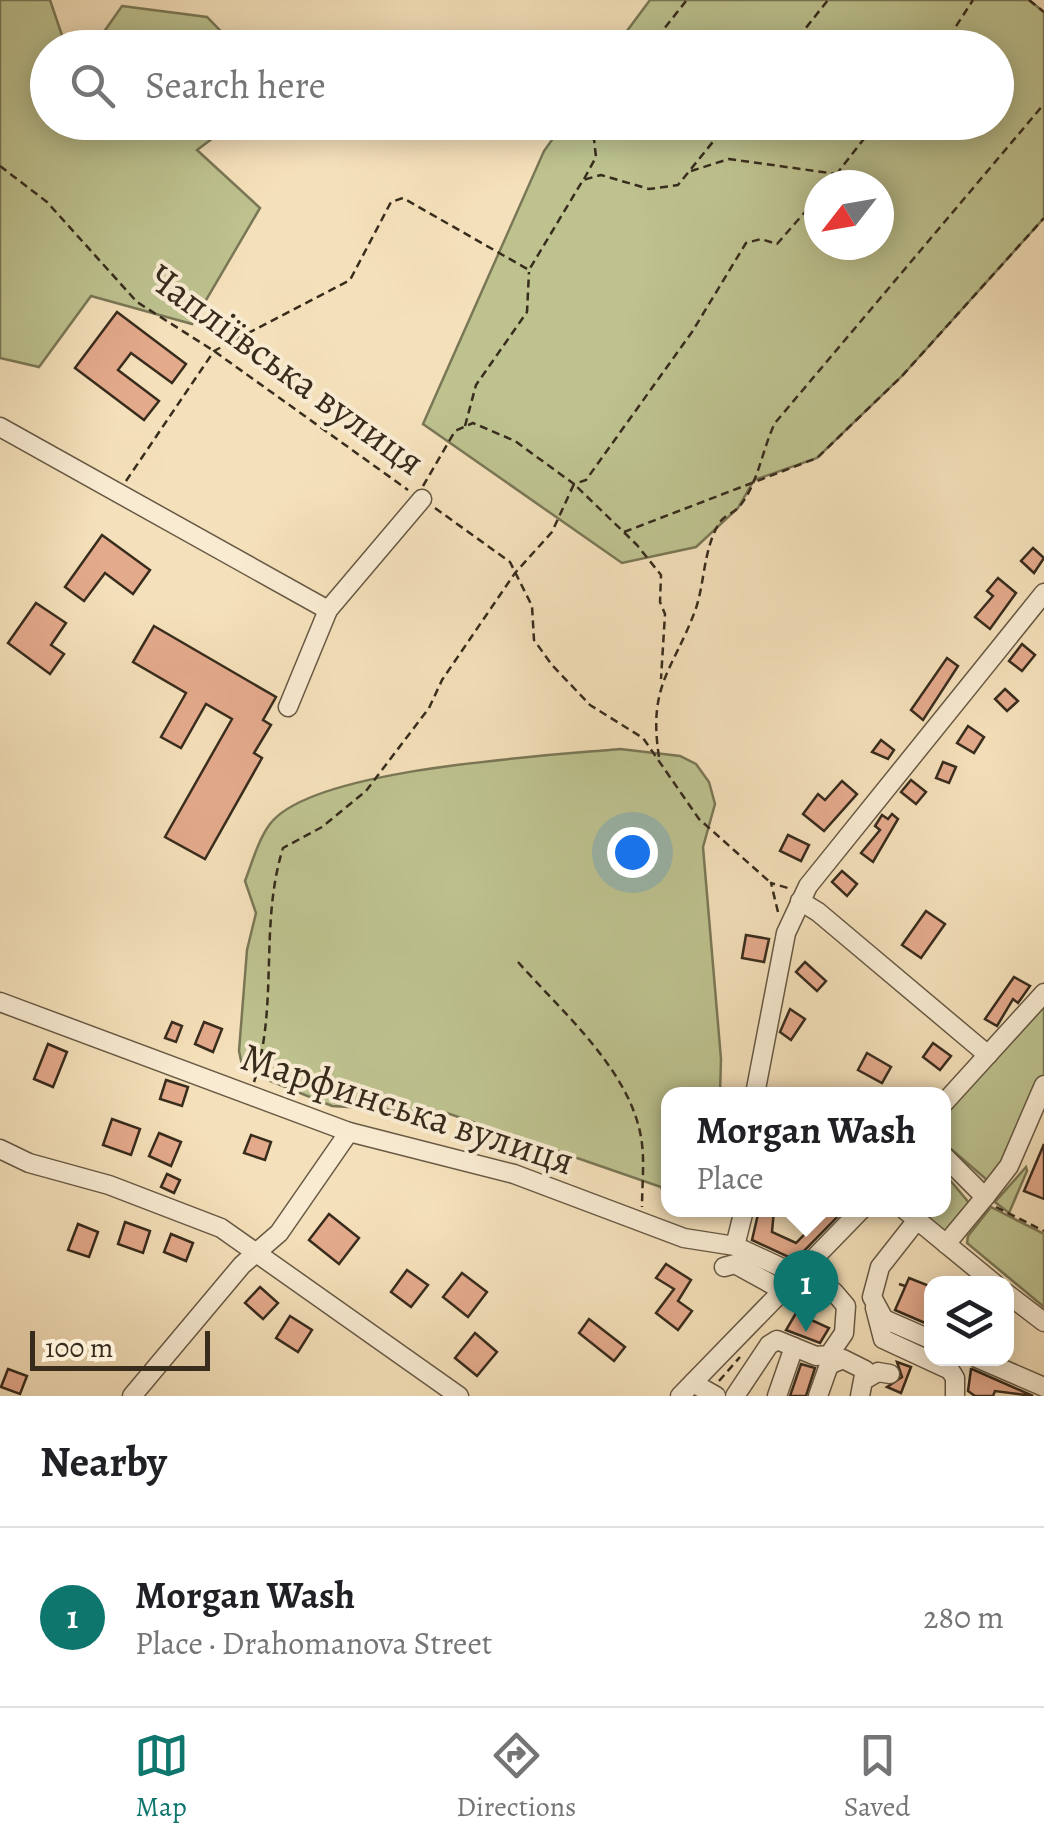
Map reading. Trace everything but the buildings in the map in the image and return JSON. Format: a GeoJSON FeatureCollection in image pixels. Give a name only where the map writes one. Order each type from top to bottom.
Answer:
{"type":"FeatureCollection","features":[{"type":"Feature","properties":{"kind":"street"},"geometry":{"type":"LineString","coordinates":[[0,426],[328,610]]}},
{"type":"Feature","properties":{"kind":"street"},"geometry":{"type":"LineString","coordinates":[[288,707],[328,610],[419,498]]}},
{"type":"Feature","properties":{"kind":"street"},"geometry":{"type":"LineString","coordinates":[[756,1087],[786,933],[802,897],[1044,593]]}},
{"type":"Feature","properties":{"kind":"street"},"geometry":{"type":"LineString","coordinates":[[802,897],[988,1055]]}},
{"type":"Feature","properties":{"kind":"street"},"geometry":{"type":"LineString","coordinates":[[951,1095],[1044,993]]}},
{"type":"Feature","properties":{"kind":"street","name":"Марфинська вулиця"},"geometry":{"type":"LineString","coordinates":[[0,1002],[349,1132],[514,1174],[684,1238],[736,1246],[788,1283]]}},
{"type":"Feature","properties":{"kind":"street"},"geometry":{"type":"LineString","coordinates":[[946,1244],[1009,1166],[1040,1105],[1044,1084]]}},
{"type":"Feature","properties":{"kind":"street"},"geometry":{"type":"LineString","coordinates":[[132,1396],[242,1266],[280,1233],[349,1132]]}},
{"type":"Feature","properties":{"kind":"street"},"geometry":{"type":"LineString","coordinates":[[0,1149],[29,1163],[109,1184],[221,1228],[261,1252],[459,1396]]}},
{"type":"Feature","properties":{"kind":"street"},"geometry":{"type":"LineString","coordinates":[[951,1163],[984,1197]]}},
{"type":"Feature","properties":{"kind":"street"},"geometry":{"type":"LineString","coordinates":[[736,1246],[742,1217]]}},
{"type":"Feature","properties":{"kind":"street"},"geometry":{"type":"LineString","coordinates":[[716,1396],[693,1390],[847,1217]]}},
{"type":"Feature","properties":{"kind":"street"},"geometry":{"type":"LineString","coordinates":[[910,1217],[876,1274],[872,1292],[883,1340],[950,1370],[955,1396]]}},
{"type":"Feature","properties":{"kind":"street"},"geometry":{"type":"LineString","coordinates":[[913,1217],[985,1276]]}},
{"type":"Feature","properties":{"kind":"street"},"geometry":{"type":"LineString","coordinates":[[724,1267],[735,1264],[788,1283],[834,1292],[846,1306],[847,1318],[844,1333],[829,1355],[816,1356],[788,1344],[754,1318]]}},
{"type":"Feature","properties":{"kind":"street"},"geometry":{"type":"LineString","coordinates":[[1014,1299],[1044,1322]]}},
{"type":"Feature","properties":{"kind":"street"},"geometry":{"type":"LineString","coordinates":[[875,1308],[887,1321],[924,1337]]}},
{"type":"Feature","properties":{"kind":"street"},"geometry":{"type":"LineString","coordinates":[[735,1396],[769,1346],[788,1344]]}},
{"type":"Feature","properties":{"kind":"street"},"geometry":{"type":"LineString","coordinates":[[777,1396],[788,1344]]}},
{"type":"Feature","properties":{"kind":"street"},"geometry":{"type":"LineString","coordinates":[[818,1396],[828,1366],[838,1359],[861,1365],[863,1387]]}},
{"type":"Feature","properties":{"kind":"street"},"geometry":{"type":"LineString","coordinates":[[1004,1366],[1044,1387]]}},
{"type":"Feature","properties":{"kind":"street"},"geometry":{"type":"LineString","coordinates":[[863,1387],[878,1372],[890,1374]]}},
{"type":"Feature","properties":{"kind":"path"},"geometry":{"type":"LineString","coordinates":[[804,30],[828,0]]}},
{"type":"Feature","properties":{"kind":"path"},"geometry":{"type":"LineString","coordinates":[[954,30],[973,0]]}},
{"type":"Feature","properties":{"kind":"path"},"geometry":{"type":"LineString","coordinates":[[1029,0],[1044,12]]}},
{"type":"Feature","properties":{"kind":"path"},"geometry":{"type":"LineString","coordinates":[[664,30],[686,1]]}},
{"type":"Feature","properties":{"kind":"path"},"geometry":{"type":"LineString","coordinates":[[1014,140],[1044,104]]}},
{"type":"Feature","properties":{"kind":"path"},"geometry":{"type":"LineString","coordinates":[[465,427],[476,384],[527,312],[529,270],[596,157],[594,140]]}},
{"type":"Feature","properties":{"kind":"path"},"geometry":{"type":"LineString","coordinates":[[583,180],[601,175],[648,189],[678,185],[715,140]]}},
{"type":"Feature","properties":{"kind":"path"},"geometry":{"type":"LineString","coordinates":[[840,170],[863,140]]}},
{"type":"Feature","properties":{"kind":"path"},"geometry":{"type":"LineString","coordinates":[[661,679],[696,608],[698,585],[720,520],[738,508],[754,480],[760,454],[776,424],[1014,140]]}},
{"type":"Feature","properties":{"kind":"path"},"geometry":{"type":"LineString","coordinates":[[689,172],[729,159],[808,170]]}},
{"type":"Feature","properties":{"kind":"path","name":"Чапліївська вулиця"},"geometry":{"type":"LineString","coordinates":[[0,166],[48,202],[138,302],[214,351],[510,562],[516,573]]}},
{"type":"Feature","properties":{"kind":"path"},"geometry":{"type":"LineString","coordinates":[[117,495],[214,351],[350,280],[391,202],[403,198],[529,270]]}},
{"type":"Feature","properties":{"kind":"path"},"geometry":{"type":"LineString","coordinates":[[250,1095],[267,1043],[270,889],[283,848],[322,827],[366,791],[429,708],[442,680],[516,573],[552,532],[574,484],[586,480],[629,423],[692,332],[746,243],[761,238],[777,244],[804,213]]}},
{"type":"Feature","properties":{"kind":"path"},"geometry":{"type":"LineString","coordinates":[[623,532],[817,458],[902,376],[1044,218]]}},
{"type":"Feature","properties":{"kind":"path"},"geometry":{"type":"LineString","coordinates":[[419,498],[455,431],[473,424],[515,441],[574,484],[623,532],[661,575],[660,602],[665,614],[661,679],[653,721],[659,759]]}},
{"type":"Feature","properties":{"kind":"path"},"geometry":{"type":"LineString","coordinates":[[516,573],[532,606],[534,640],[552,665],[590,705],[643,738],[699,819],[771,884],[802,897]]}},
{"type":"Feature","properties":{"kind":"path"},"geometry":{"type":"LineString","coordinates":[[771,884],[786,933]]}},
{"type":"Feature","properties":{"kind":"path"},"geometry":{"type":"LineString","coordinates":[[518,962],[602,1058],[634,1110],[642,1140],[642,1223]]}},
{"type":"Feature","properties":{"kind":"path"},"geometry":{"type":"LineString","coordinates":[[984,1197],[1005,1214],[1044,1231]]}},
{"type":"Feature","properties":{"kind":"path"},"geometry":{"type":"LineString","coordinates":[[899,1284],[905,1286]]}},
{"type":"Feature","properties":{"kind":"green space"},"geometry":{"type":"Polygon","coordinates":[[[0,0],[50,0],[60,30],[30,30],[30,140],[210,140],[197,150],[260,208],[192,324],[91,296],[39,367],[0,358],[0,0]]]}},
{"type":"Feature","properties":{"kind":"green space"},"geometry":{"type":"Polygon","coordinates":[[[650,0],[1029,0],[1044,12],[1044,218],[902,376],[817,458],[754,480],[738,508],[696,547],[622,563],[423,424],[552,140],[1014,140],[1014,30],[628,30],[650,0]]]}},
{"type":"Feature","properties":{"kind":"green space"},"geometry":{"type":"Polygon","coordinates":[[[122,6],[207,17],[220,30],[105,30],[122,6]]]}},
{"type":"Feature","properties":{"kind":"green space"},"geometry":{"type":"Polygon","coordinates":[[[620,749],[680,756],[696,764],[709,782],[715,804],[703,847],[720,1087],[661,1087],[661,1187],[447,1113],[332,1106],[243,1070],[239,1051],[247,950],[256,913],[245,881],[270,824],[294,805],[332,790],[433,768],[620,749]]]}},
{"type":"Feature","properties":{"kind":"green space"},"geometry":{"type":"Polygon","coordinates":[[[1044,1007],[1044,1075],[1006,1163],[987,1180],[951,1149],[951,1107],[1044,1007]]]}},
{"type":"Feature","properties":{"kind":"green space"},"geometry":{"type":"Polygon","coordinates":[[[1026,1167],[1027,1171],[1009,1213],[995,1202],[1026,1167]]]}},
{"type":"Feature","properties":{"kind":"green space"},"geometry":{"type":"Polygon","coordinates":[[[951,1181],[970,1204],[945,1232],[926,1217],[951,1217],[951,1181]]]}},
{"type":"Feature","properties":{"kind":"green space"},"geometry":{"type":"Polygon","coordinates":[[[991,1207],[1044,1234],[1044,1307],[1014,1282],[1014,1276],[1007,1276],[967,1243],[968,1236],[991,1207]]]}},
{"type":"Feature","properties":{"kind":"place","name":"Morgan Wash"},"geometry":{"type":"Point","coordinates":[806,1332]}}]}
